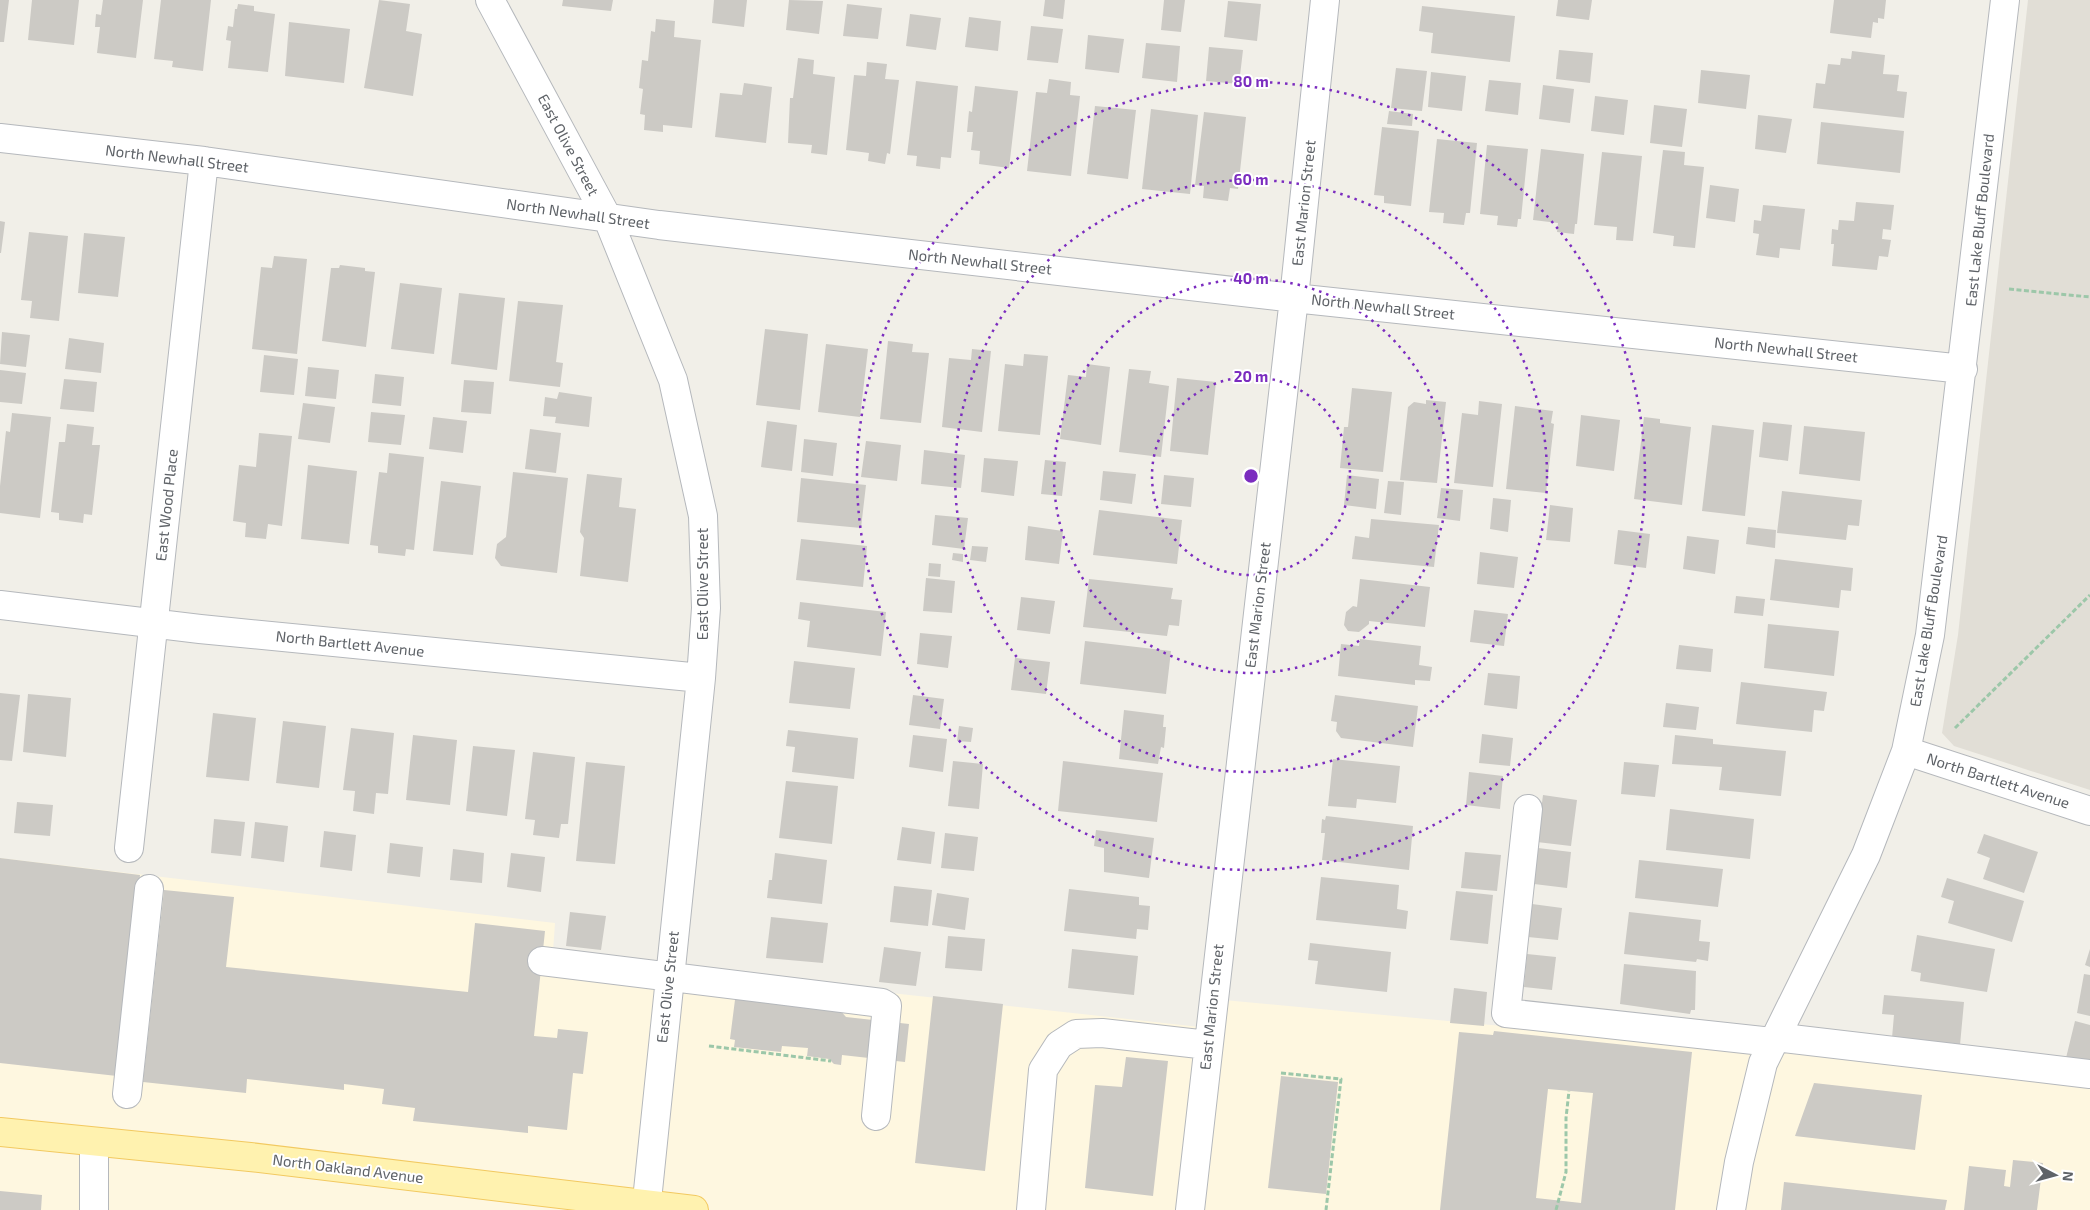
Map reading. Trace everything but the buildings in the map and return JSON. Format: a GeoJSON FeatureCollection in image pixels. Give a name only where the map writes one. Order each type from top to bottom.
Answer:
{"type":"FeatureCollection","features":[{"type":"Feature","properties":{"kind":"main road","name":"North Oakland Avenue"},"geometry":{"type":"LineString","coordinates":[[0,1132],[259,1158],[646,1207],[694,1210]]}},
{"type":"Feature","properties":{"kind":"street","name":"East Olive Street"},"geometry":{"type":"LineString","coordinates":[[490,0],[608,219],[673,380],[703,516],[706,608],[701,678],[646,1207]]}},
{"type":"Feature","properties":{"kind":"street","name":"East Marion Street"},"geometry":{"type":"LineString","coordinates":[[1190,1210],[1294,298],[1325,0]]}},
{"type":"Feature","properties":{"kind":"street","name":"East Lake Bluff Boulevard"},"geometry":{"type":"LineString","coordinates":[[1731,1210],[1743,1144],[1763,1063],[1866,855],[1906,751],[1930,635],[2005,0]]}},
{"type":"Feature","properties":{"kind":"street","name":"North Newhall Street"},"geometry":{"type":"LineString","coordinates":[[0,138],[204,161],[608,219],[1294,298],[1963,368]]}},
{"type":"Feature","properties":{"kind":"street","name":"East Wood Place"},"geometry":{"type":"LineString","coordinates":[[129,848],[204,161]]}},
{"type":"Feature","properties":{"kind":"street","name":"North Bartlett Avenue"},"geometry":{"type":"LineString","coordinates":[[0,605],[154,623],[701,678]]}},
{"type":"Feature","properties":{"kind":"street","name":"North Bartlett Avenue"},"geometry":{"type":"LineString","coordinates":[[1906,751],[2090,811]]}},
{"type":"Feature","properties":{"kind":"street"},"geometry":{"type":"LineString","coordinates":[[1528,809],[1506,1013],[2090,1074]]}},
{"type":"Feature","properties":{"kind":"street"},"geometry":{"type":"LineString","coordinates":[[126,1094],[149,889]]}},
{"type":"Feature","properties":{"kind":"street"},"geometry":{"type":"LineString","coordinates":[[542,961],[669,975],[882,1003],[887,1006],[876,1116]]}},
{"type":"Feature","properties":{"kind":"street"},"geometry":{"type":"LineString","coordinates":[[1031,1210],[1043,1070],[1059,1044],[1076,1034],[1102,1033],[1208,1045]]}},
{"type":"Feature","properties":{"kind":"street"},"geometry":{"type":"LineString","coordinates":[[94,1142],[94,1210]]}},
{"type":"Feature","properties":{"kind":"path"},"geometry":{"type":"LineString","coordinates":[[2009,289],[2090,297]]}},
{"type":"Feature","properties":{"kind":"path"},"geometry":{"type":"LineString","coordinates":[[1955,728],[2090,595]]}},
{"type":"Feature","properties":{"kind":"path"},"geometry":{"type":"LineString","coordinates":[[708,1046],[831,1061]]}},
{"type":"Feature","properties":{"kind":"path"},"geometry":{"type":"LineString","coordinates":[[1281,1073],[1341,1079],[1326,1210]]}},
{"type":"Feature","properties":{"kind":"path"},"geometry":{"type":"LineString","coordinates":[[1556,1210],[1566,1172],[1566,1118],[1569,1091]]}},
{"type":"Feature","properties":{"kind":"shaded area"},"geometry":{"type":"Polygon","coordinates":[[[2028,0],[2090,0],[2090,790],[1954,746],[1942,733],[1958,635],[2028,0]]]}},
{"type":"Feature","properties":{"kind":"shaded area"},"geometry":{"type":"Polygon","coordinates":[[[0,858],[555,923],[553,952],[701,972],[1209,1028],[1213,999],[1768,1051],[1775,1037],[2090,1074],[2090,1210],[0,1210],[0,858]]]}}]}
